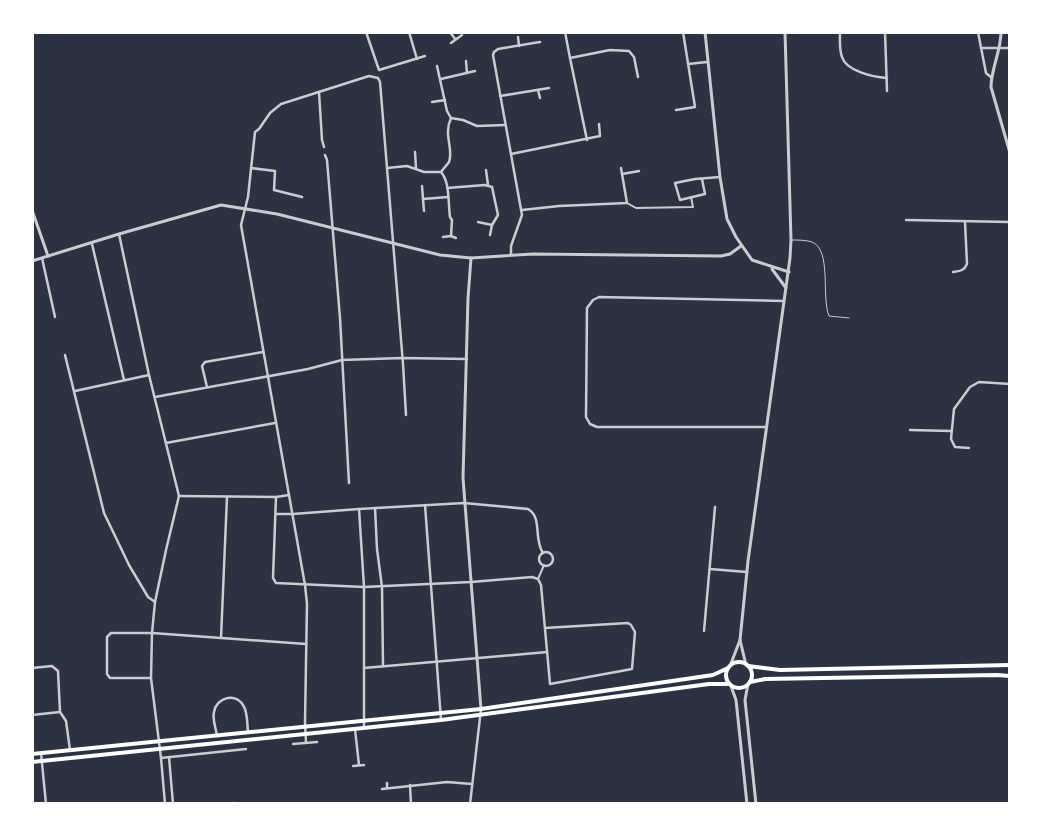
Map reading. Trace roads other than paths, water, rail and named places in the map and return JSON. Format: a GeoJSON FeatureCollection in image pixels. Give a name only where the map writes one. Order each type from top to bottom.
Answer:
{"type":"FeatureCollection","features":[{"type":"Feature","properties":{"kind":"main road"},"geometry":{"type":"LineString","coordinates":[[32,754],[481,709],[713,675],[737,663],[780,670],[1010,665]]}},
{"type":"Feature","properties":{"kind":"main road"},"geometry":{"type":"LineString","coordinates":[[747,666],[751,674],[749,683]]}},
{"type":"Feature","properties":{"kind":"main road"},"geometry":{"type":"LineString","coordinates":[[729,667],[726,677],[730,685]]}},
{"type":"Feature","properties":{"kind":"main road"},"geometry":{"type":"LineString","coordinates":[[32,762],[480,716],[709,684],[730,685],[738,688],[765,679],[882,676],[1010,676]]}},
{"type":"Feature","properties":{"kind":"main road"},"geometry":{"type":"LineString","coordinates":[[634,686],[635,695]]}},
{"type":"Feature","properties":{"kind":"main road"},"geometry":{"type":"LineString","coordinates":[[550,698],[551,707]]}},
{"type":"Feature","properties":{"kind":"street"},"geometry":{"type":"LineString","coordinates":[[366,32],[379,70],[378,78],[380,82],[394,244],[406,415]]}},
{"type":"Feature","properties":{"kind":"street"},"geometry":{"type":"LineString","coordinates":[[409,32],[418,59]]}},
{"type":"Feature","properties":{"kind":"street"},"geometry":{"type":"LineString","coordinates":[[450,32],[455,39]]}},
{"type":"Feature","properties":{"kind":"street"},"geometry":{"type":"LineString","coordinates":[[565,32],[586,140]]}},
{"type":"Feature","properties":{"kind":"street"},"geometry":{"type":"LineString","coordinates":[[676,110],[695,107],[683,32]]}},
{"type":"Feature","properties":{"kind":"street"},"geometry":{"type":"LineString","coordinates":[[705,32],[720,177],[727,220],[741,246],[752,260],[789,272]]}},
{"type":"Feature","properties":{"kind":"street"},"geometry":{"type":"LineString","coordinates":[[729,667],[740,640],[766,427],[789,272],[791,240],[785,32]]}},
{"type":"Feature","properties":{"kind":"street"},"geometry":{"type":"LineString","coordinates":[[840,32],[842,57],[846,64],[854,69],[877,77],[887,78]]}},
{"type":"Feature","properties":{"kind":"street"},"geometry":{"type":"LineString","coordinates":[[885,32],[887,91]]}},
{"type":"Feature","properties":{"kind":"street"},"geometry":{"type":"LineString","coordinates":[[978,32],[986,73],[992,78]]}},
{"type":"Feature","properties":{"kind":"street"},"geometry":{"type":"LineString","coordinates":[[1001,32],[1000,48],[992,78],[992,91],[1009,151]]}},
{"type":"Feature","properties":{"kind":"street"},"geometry":{"type":"LineString","coordinates":[[451,44],[462,35]]}},
{"type":"Feature","properties":{"kind":"street"},"geometry":{"type":"LineString","coordinates":[[518,38],[519,46]]}},
{"type":"Feature","properties":{"kind":"street"},"geometry":{"type":"LineString","coordinates":[[511,256],[511,246],[519,226],[522,210],[493,55],[498,50],[540,42]]}},
{"type":"Feature","properties":{"kind":"street"},"geometry":{"type":"LineString","coordinates":[[981,48],[1010,48]]}},
{"type":"Feature","properties":{"kind":"street"},"geometry":{"type":"LineString","coordinates":[[570,58],[610,50],[629,51],[634,57],[638,77]]}},
{"type":"Feature","properties":{"kind":"street"},"geometry":{"type":"LineString","coordinates":[[379,70],[425,56]]}},
{"type":"Feature","properties":{"kind":"street"},"geometry":{"type":"LineString","coordinates":[[466,61],[467,73]]}},
{"type":"Feature","properties":{"kind":"street"},"geometry":{"type":"LineString","coordinates":[[688,64],[707,62]]}},
{"type":"Feature","properties":{"kind":"street"},"geometry":{"type":"LineString","coordinates":[[438,66],[447,111],[451,118],[447,130],[450,156],[441,172]]}},
{"type":"Feature","properties":{"kind":"street"},"geometry":{"type":"LineString","coordinates":[[441,79],[475,71]]}},
{"type":"Feature","properties":{"kind":"street"},"geometry":{"type":"LineString","coordinates":[[306,742],[307,604],[305,585],[241,225],[242,216],[246,208],[255,132],[259,130],[270,113],[281,104],[369,76],[378,78]]}},
{"type":"Feature","properties":{"kind":"street"},"geometry":{"type":"LineString","coordinates":[[500,96],[549,88]]}},
{"type":"Feature","properties":{"kind":"street"},"geometry":{"type":"LineString","coordinates":[[538,90],[540,98]]}},
{"type":"Feature","properties":{"kind":"street"},"geometry":{"type":"LineString","coordinates":[[319,92],[324,147]]}},
{"type":"Feature","properties":{"kind":"street"},"geometry":{"type":"LineString","coordinates":[[432,102],[445,100]]}},
{"type":"Feature","properties":{"kind":"street"},"geometry":{"type":"LineString","coordinates":[[451,118],[463,120],[477,126],[505,125]]}},
{"type":"Feature","properties":{"kind":"street"},"geometry":{"type":"LineString","coordinates":[[511,154],[600,136],[599,124]]}},
{"type":"Feature","properties":{"kind":"street"},"geometry":{"type":"LineString","coordinates":[[415,152],[416,168]]}},
{"type":"Feature","properties":{"kind":"street"},"geometry":{"type":"LineString","coordinates":[[325,155],[328,160],[349,483]]}},
{"type":"Feature","properties":{"kind":"street"},"geometry":{"type":"LineString","coordinates":[[387,168],[408,166],[424,172],[441,172]]}},
{"type":"Feature","properties":{"kind":"street"},"geometry":{"type":"LineString","coordinates":[[251,168],[276,171],[274,190],[302,197]]}},
{"type":"Feature","properties":{"kind":"street"},"geometry":{"type":"LineString","coordinates":[[621,168],[627,204]]}},
{"type":"Feature","properties":{"kind":"street"},"geometry":{"type":"LineString","coordinates":[[486,170],[488,185]]}},
{"type":"Feature","properties":{"kind":"street"},"geometry":{"type":"LineString","coordinates":[[622,174],[639,171]]}},
{"type":"Feature","properties":{"kind":"street"},"geometry":{"type":"LineString","coordinates":[[441,172],[445,178],[452,220],[450,236]]}},
{"type":"Feature","properties":{"kind":"street"},"geometry":{"type":"LineString","coordinates":[[702,179],[705,194],[680,200],[675,183],[702,179],[720,177]]}},
{"type":"Feature","properties":{"kind":"street"},"geometry":{"type":"LineString","coordinates":[[422,186],[424,211]]}},
{"type":"Feature","properties":{"kind":"street"},"geometry":{"type":"LineString","coordinates":[[447,188],[492,186],[498,215],[492,225],[490,235]]}},
{"type":"Feature","properties":{"kind":"street"},"geometry":{"type":"LineString","coordinates":[[423,199],[448,197]]}},
{"type":"Feature","properties":{"kind":"street"},"geometry":{"type":"LineString","coordinates":[[522,210],[559,206],[627,204],[636,208],[693,207],[691,197]]}},
{"type":"Feature","properties":{"kind":"street"},"geometry":{"type":"LineString","coordinates":[[32,262],[119,234],[221,205],[246,208],[440,255],[472,258],[534,254],[722,256],[730,254],[741,246]]}},
{"type":"Feature","properties":{"kind":"street"},"geometry":{"type":"LineString","coordinates":[[32,210],[48,256]]}},
{"type":"Feature","properties":{"kind":"street"},"geometry":{"type":"LineString","coordinates":[[906,220],[1010,222]]}},
{"type":"Feature","properties":{"kind":"street"},"geometry":{"type":"LineString","coordinates":[[478,222],[492,225]]}},
{"type":"Feature","properties":{"kind":"street"},"geometry":{"type":"LineString","coordinates":[[953,272],[961,271],[967,264],[965,222]]}},
{"type":"Feature","properties":{"kind":"street"},"geometry":{"type":"LineString","coordinates":[[119,234],[149,375],[179,496],[155,602],[152,633],[151,678],[161,758],[164,804]]}},
{"type":"Feature","properties":{"kind":"street"},"geometry":{"type":"LineString","coordinates":[[443,237],[450,236],[456,238]]}},
{"type":"Feature","properties":{"kind":"street"},"geometry":{"type":"LineString","coordinates":[[92,244],[124,380]]}},
{"type":"Feature","properties":{"kind":"street"},"geometry":{"type":"LineString","coordinates":[[42,258],[55,317]]}},
{"type":"Feature","properties":{"kind":"street"},"geometry":{"type":"LineString","coordinates":[[470,804],[481,709],[464,503],[464,408],[468,298],[472,258]]}},
{"type":"Feature","properties":{"kind":"street"},"geometry":{"type":"LineString","coordinates":[[769,267],[775,272],[786,288]]}},
{"type":"Feature","properties":{"kind":"street"},"geometry":{"type":"LineString","coordinates":[[766,427],[597,427],[590,424],[586,417],[588,308],[593,300],[599,297],[784,301]]}},
{"type":"Feature","properties":{"kind":"street"},"geometry":{"type":"LineString","coordinates":[[207,387],[202,366],[205,362],[264,352]]}},
{"type":"Feature","properties":{"kind":"street"},"geometry":{"type":"LineString","coordinates":[[65,355],[104,513],[148,597],[155,602]]}},
{"type":"Feature","properties":{"kind":"street"},"geometry":{"type":"LineString","coordinates":[[155,397],[308,369],[342,360],[402,358],[467,359]]}},
{"type":"Feature","properties":{"kind":"street"},"geometry":{"type":"LineString","coordinates":[[75,391],[149,375]]}},
{"type":"Feature","properties":{"kind":"street"},"geometry":{"type":"LineString","coordinates":[[969,448],[955,447],[951,439],[954,409],[970,387],[979,382],[1010,384]]}},
{"type":"Feature","properties":{"kind":"street"},"geometry":{"type":"LineString","coordinates":[[166,443],[275,423]]}},
{"type":"Feature","properties":{"kind":"street"},"geometry":{"type":"LineString","coordinates":[[910,430],[951,431]]}},
{"type":"Feature","properties":{"kind":"street"},"geometry":{"type":"LineString","coordinates":[[179,496],[289,496]]}},
{"type":"Feature","properties":{"kind":"street"},"geometry":{"type":"LineString","coordinates":[[221,638],[227,497]]}},
{"type":"Feature","properties":{"kind":"street"},"geometry":{"type":"LineString","coordinates":[[276,497],[274,581],[279,584],[382,587],[532,577],[538,579],[541,585],[550,684],[632,669],[635,632],[628,623],[545,628]]}},
{"type":"Feature","properties":{"kind":"street"},"geometry":{"type":"LineString","coordinates":[[276,514],[464,503],[528,509],[533,512],[536,518],[538,546],[543,553]]}},
{"type":"Feature","properties":{"kind":"street"},"geometry":{"type":"LineString","coordinates":[[425,504],[441,720]]}},
{"type":"Feature","properties":{"kind":"street"},"geometry":{"type":"LineString","coordinates":[[704,631],[715,507]]}},
{"type":"Feature","properties":{"kind":"street"},"geometry":{"type":"LineString","coordinates":[[359,508],[364,587],[364,728]]}},
{"type":"Feature","properties":{"kind":"street"},"geometry":{"type":"LineString","coordinates":[[375,508],[382,587],[383,666]]}},
{"type":"Feature","properties":{"kind":"street"},"geometry":{"type":"LineString","coordinates":[[549,552],[553,557],[550,565],[544,565],[540,560],[540,556],[543,553],[549,552]]}},
{"type":"Feature","properties":{"kind":"street"},"geometry":{"type":"LineString","coordinates":[[538,579],[544,565]]}},
{"type":"Feature","properties":{"kind":"street"},"geometry":{"type":"LineString","coordinates":[[710,569],[747,572]]}},
{"type":"Feature","properties":{"kind":"street"},"geometry":{"type":"LineString","coordinates":[[151,678],[110,678],[107,674],[107,656],[108,637],[111,633],[152,633],[306,644]]}},
{"type":"Feature","properties":{"kind":"street"},"geometry":{"type":"LineString","coordinates":[[740,640],[747,666]]}},
{"type":"Feature","properties":{"kind":"street"},"geometry":{"type":"LineString","coordinates":[[364,668],[547,652]]}},
{"type":"Feature","properties":{"kind":"street"},"geometry":{"type":"LineString","coordinates":[[32,668],[52,666],[58,671],[60,712],[66,721],[70,750]]}},
{"type":"Feature","properties":{"kind":"street"},"geometry":{"type":"LineString","coordinates":[[749,683],[745,700],[756,804]]}},
{"type":"Feature","properties":{"kind":"street"},"geometry":{"type":"LineString","coordinates":[[730,685],[736,700],[747,804]]}},
{"type":"Feature","properties":{"kind":"street"},"geometry":{"type":"LineString","coordinates":[[217,736],[213,713],[216,704],[231,697],[239,700],[245,707],[248,732]]}},
{"type":"Feature","properties":{"kind":"street"},"geometry":{"type":"LineString","coordinates":[[32,715],[60,712]]}},
{"type":"Feature","properties":{"kind":"street"},"geometry":{"type":"LineString","coordinates":[[355,728],[359,765]]}},
{"type":"Feature","properties":{"kind":"street"},"geometry":{"type":"LineString","coordinates":[[294,744],[316,742]]}},
{"type":"Feature","properties":{"kind":"street"},"geometry":{"type":"LineString","coordinates":[[161,758],[246,749]]}},
{"type":"Feature","properties":{"kind":"street"},"geometry":{"type":"LineString","coordinates":[[41,753],[46,804]]}},
{"type":"Feature","properties":{"kind":"street"},"geometry":{"type":"LineString","coordinates":[[169,757],[173,804]]}},
{"type":"Feature","properties":{"kind":"street"},"geometry":{"type":"LineString","coordinates":[[352,766],[364,765]]}},
{"type":"Feature","properties":{"kind":"street"},"geometry":{"type":"LineString","coordinates":[[382,789],[447,782],[472,784]]}},
{"type":"Feature","properties":{"kind":"street"},"geometry":{"type":"LineString","coordinates":[[387,783],[387,788]]}},
{"type":"Feature","properties":{"kind":"street"},"geometry":{"type":"LineString","coordinates":[[410,786],[411,804]]}},
{"type":"Feature","properties":{"kind":"street"},"geometry":{"type":"LineString","coordinates":[[228,803],[234,803]]}},
{"type":"Feature","properties":{"kind":"lane"},"geometry":{"type":"LineString","coordinates":[[791,240],[813,242],[819,248],[824,259],[825,307],[829,316],[849,318]]}}]}
